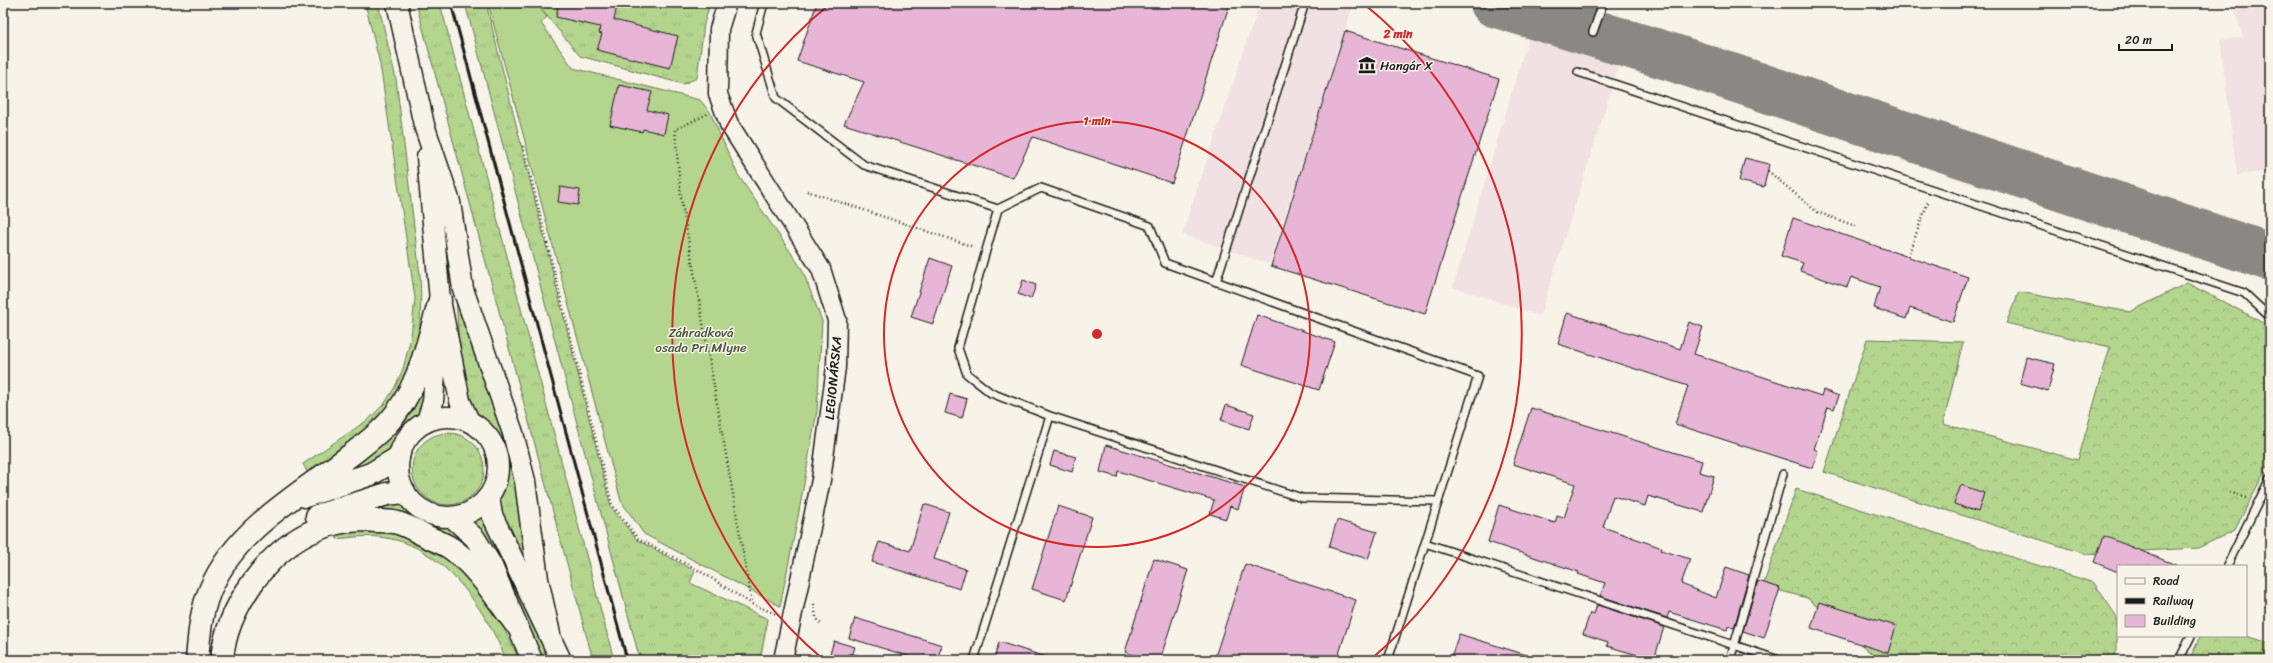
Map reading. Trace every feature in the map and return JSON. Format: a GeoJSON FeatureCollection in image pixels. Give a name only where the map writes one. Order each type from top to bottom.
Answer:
{"type":"FeatureCollection","features":[{"type":"Feature","properties":{"kind":"main road"},"geometry":{"type":"LineString","coordinates":[[397,3],[424,125],[450,202],[463,289],[512,433],[525,481],[538,579],[550,634]]}},
{"type":"Feature","properties":{"kind":"main road"},"geometry":{"type":"LineString","coordinates":[[424,125],[440,300],[460,400],[469,421]]}},
{"type":"Feature","properties":{"kind":"main road"},"geometry":{"type":"LineString","coordinates":[[427,421],[434,402],[440,300]]}},
{"type":"Feature","properties":{"kind":"main road"},"geometry":{"type":"LineString","coordinates":[[197,660],[199,631],[207,597],[221,569],[236,546],[250,531],[285,503],[360,448],[387,424],[407,398],[420,372],[440,300]]}},
{"type":"Feature","properties":{"kind":"main road"},"geometry":{"type":"LineString","coordinates":[[448,417],[469,421],[487,434],[497,454],[498,476],[489,497],[473,511],[453,518],[438,517],[425,512],[413,503],[404,492],[398,476],[398,458],[408,436],[427,421],[448,417]]}},
{"type":"Feature","properties":{"kind":"main road"},"geometry":{"type":"LineString","coordinates":[[285,503],[371,474],[398,458]]}},
{"type":"Feature","properties":{"kind":"main road"},"geometry":{"type":"LineString","coordinates":[[221,660],[219,641],[223,622],[234,592],[259,557],[272,543],[298,525],[319,515],[387,494],[404,492]]}},
{"type":"Feature","properties":{"kind":"main road"},"geometry":{"type":"LineString","coordinates":[[489,497],[492,515],[550,634],[561,660]]}},
{"type":"Feature","properties":{"kind":"main road"},"geometry":{"type":"LineString","coordinates":[[453,518],[475,538],[490,564],[532,660]]}},
{"type":"Feature","properties":{"kind":"main road"},"geometry":{"type":"LineString","coordinates":[[221,660],[226,633],[245,594],[276,555],[294,542],[320,528],[341,521],[365,519],[397,522],[452,549],[477,573],[515,623]]}},
{"type":"Feature","properties":{"kind":"street","name":"LEGIONÁRSKA"},"geometry":{"type":"LineString","coordinates":[[727,3],[719,29],[718,94],[729,124],[821,269],[837,320],[836,367],[821,480],[783,660]]}},
{"type":"Feature","properties":{"kind":"lane"},"geometry":{"type":"LineString","coordinates":[[764,3],[756,33],[776,98],[864,165],[998,209],[1041,188],[1150,226],[1165,263],[1478,376],[1388,660]]}},
{"type":"Feature","properties":{"kind":"lane"},"geometry":{"type":"LineString","coordinates":[[1216,282],[1305,3]]}},
{"type":"Feature","properties":{"kind":"lane"},"geometry":{"type":"LineString","coordinates":[[1593,32],[1603,3]]}},
{"type":"Feature","properties":{"kind":"lane"},"geometry":{"type":"LineString","coordinates":[[1578,72],[2244,293],[2270,317]]}},
{"type":"Feature","properties":{"kind":"lane"},"geometry":{"type":"LineString","coordinates":[[998,209],[958,348],[967,374],[991,392],[1050,416],[1302,498],[1438,501]]}},
{"type":"Feature","properties":{"kind":"lane"},"geometry":{"type":"LineString","coordinates":[[974,660],[1050,416]]}},
{"type":"Feature","properties":{"kind":"lane"},"geometry":{"type":"LineString","coordinates":[[1730,660],[1783,474]]}},
{"type":"Feature","properties":{"kind":"lane"},"geometry":{"type":"LineString","coordinates":[[2227,565],[2270,478]]}},
{"type":"Feature","properties":{"kind":"lane"},"geometry":{"type":"LineString","coordinates":[[1425,543],[1779,660]]}},
{"type":"Feature","properties":{"kind":"lane"},"geometry":{"type":"LineString","coordinates":[[2179,660],[2190,637]]}},
{"type":"Feature","properties":{"kind":"path"},"geometry":{"type":"LineString","coordinates":[[710,112],[675,130],[680,183],[752,604]]}},
{"type":"Feature","properties":{"kind":"path"},"geometry":{"type":"LineString","coordinates":[[523,146],[612,505],[638,539],[700,571],[752,604],[791,621]]}},
{"type":"Feature","properties":{"kind":"path"},"geometry":{"type":"LineString","coordinates":[[1768,170],[1817,212],[1858,227]]}},
{"type":"Feature","properties":{"kind":"path"},"geometry":{"type":"LineString","coordinates":[[807,190],[986,251]]}},
{"type":"Feature","properties":{"kind":"path"},"geometry":{"type":"LineString","coordinates":[[1908,256],[1933,190]]}},
{"type":"Feature","properties":{"kind":"path"},"geometry":{"type":"LineString","coordinates":[[2230,492],[2258,503]]}},
{"type":"Feature","properties":{"kind":"path"},"geometry":{"type":"LineString","coordinates":[[813,599],[816,617],[822,626]]}},
{"type":"Feature","properties":{"kind":"shaded area"},"geometry":{"type":"Polygon","coordinates":[[[1260,3],[1354,3],[1269,264],[1182,234],[1260,3]]]}},
{"type":"Feature","properties":{"kind":"shaded area"},"geometry":{"type":"Polygon","coordinates":[[[1452,3],[1550,3],[1631,28],[1540,316],[1453,287],[1531,29],[1452,3]]]}},
{"type":"Feature","properties":{"kind":"shaded area"},"geometry":{"type":"Polygon","coordinates":[[[2233,3],[2270,3],[2270,171],[2237,175],[2220,40],[2243,37],[2233,3]]]}},
{"type":"Feature","properties":{"kind":"green space"},"geometry":{"type":"Polygon","coordinates":[[[365,3],[378,3],[396,79],[420,275],[420,326],[410,370],[401,390],[388,410],[372,428],[351,445],[307,472],[303,464],[369,419],[385,403],[395,387],[403,369],[411,337],[415,298],[380,64],[365,3]]]}},
{"type":"Feature","properties":{"kind":"green space"},"geometry":{"type":"Polygon","coordinates":[[[416,3],[440,3],[614,660],[593,660],[416,3]]]}},
{"type":"Feature","properties":{"kind":"green space"},"geometry":{"type":"Polygon","coordinates":[[[465,3],[486,3],[611,507],[637,540],[695,571],[690,583],[768,619],[760,660],[640,660],[465,3]]]}},
{"type":"Feature","properties":{"kind":"green space","name":"Záhradková osada Pri Mlyne"},"geometry":{"type":"Polygon","coordinates":[[[488,3],[536,3],[547,17],[541,23],[573,68],[700,100],[710,112],[738,175],[802,269],[822,321],[817,411],[780,606],[644,534],[621,501],[488,3]]]}},
{"type":"Feature","properties":{"kind":"green space"},"geometry":{"type":"Polygon","coordinates":[[[536,3],[710,3],[704,24],[697,78],[683,84],[580,56],[536,3]]]}},
{"type":"Feature","properties":{"kind":"green space"},"geometry":{"type":"Polygon","coordinates":[[[2187,283],[2266,324],[2270,329],[2270,461],[2235,530],[2198,548],[2086,554],[1824,472],[1867,339],[1963,342],[1943,424],[2078,460],[2110,347],[2006,323],[2019,292],[2130,312],[2187,283]]]}},
{"type":"Feature","properties":{"kind":"green space"},"geometry":{"type":"Polygon","coordinates":[[[456,296],[505,432],[520,504],[528,570],[499,512],[500,497],[508,475],[503,442],[493,426],[478,414],[466,393],[459,346],[456,296]]]}},
{"type":"Feature","properties":{"kind":"green space"},"geometry":{"type":"Polygon","coordinates":[[[429,374],[426,406],[401,433],[382,458],[324,481],[429,374]]]}},
{"type":"Feature","properties":{"kind":"green space"},"geometry":{"type":"Polygon","coordinates":[[[448,433],[468,439],[478,449],[484,469],[478,489],[468,499],[448,505],[428,499],[418,489],[412,469],[418,449],[428,439],[448,433]]]}},
{"type":"Feature","properties":{"kind":"green space"},"geometry":{"type":"Polygon","coordinates":[[[1796,489],[2094,583],[2117,617],[2117,650],[2113,660],[1879,660],[1807,598],[1763,586],[1796,489]]]}},
{"type":"Feature","properties":{"kind":"green space"},"geometry":{"type":"Polygon","coordinates":[[[393,503],[410,509],[428,521],[451,528],[469,540],[483,568],[451,541],[342,513],[393,503]]]}},
{"type":"Feature","properties":{"kind":"green space"},"geometry":{"type":"Polygon","coordinates":[[[484,513],[550,660],[542,660],[529,628],[470,522],[484,513]]]}},
{"type":"Feature","properties":{"kind":"green space"},"geometry":{"type":"Polygon","coordinates":[[[382,529],[417,540],[434,550],[465,575],[491,607],[511,642],[519,660],[506,660],[487,621],[460,583],[444,567],[426,553],[407,543],[380,537],[367,536],[337,539],[334,532],[382,529]]]}},
{"type":"Feature","properties":{"kind":"green space"},"geometry":{"type":"Polygon","coordinates":[[[2200,637],[2247,637],[2270,643],[2270,660],[2189,660],[2200,637]]]}},
{"type":"Feature","properties":{"kind":"building"},"geometry":{"type":"Polygon","coordinates":[[[559,3],[605,3],[617,6],[614,20],[678,36],[670,68],[597,50],[602,34],[599,33],[600,27],[556,17],[559,3]]]}},
{"type":"Feature","properties":{"kind":"building"},"geometry":{"type":"Polygon","coordinates":[[[817,3],[1230,3],[1172,183],[1033,137],[1013,178],[844,124],[864,82],[797,61],[817,3]]]}},
{"type":"Feature","properties":{"kind":"building"},"geometry":{"type":"Polygon","coordinates":[[[1345,31],[1499,79],[1425,314],[1271,266],[1345,31]]]}},
{"type":"Feature","properties":{"kind":"building"},"geometry":{"type":"Polygon","coordinates":[[[619,85],[652,92],[647,110],[668,115],[664,134],[643,129],[642,132],[610,125],[619,85]]]}},
{"type":"Feature","properties":{"kind":"building"},"geometry":{"type":"Polygon","coordinates":[[[1745,158],[1769,164],[1764,187],[1739,181],[1745,158]]]}},
{"type":"Feature","properties":{"kind":"building"},"geometry":{"type":"Polygon","coordinates":[[[560,187],[580,190],[578,205],[558,202],[560,187]]]}},
{"type":"Feature","properties":{"kind":"building"},"geometry":{"type":"Polygon","coordinates":[[[1793,218],[1968,277],[1953,322],[1910,308],[1906,319],[1874,308],[1880,287],[1851,277],[1847,287],[1800,271],[1803,263],[1781,256],[1793,218]]]}},
{"type":"Feature","properties":{"kind":"building"},"geometry":{"type":"Polygon","coordinates":[[[930,258],[952,266],[933,324],[911,317],[930,258]]]}},
{"type":"Feature","properties":{"kind":"building"},"geometry":{"type":"Polygon","coordinates":[[[1023,280],[1036,285],[1031,299],[1018,294],[1023,280]]]}},
{"type":"Feature","properties":{"kind":"building"},"geometry":{"type":"Polygon","coordinates":[[[1567,313],[1680,349],[1689,322],[1703,327],[1694,354],[1821,396],[1823,390],[1839,396],[1834,409],[1828,407],[1814,449],[1818,451],[1812,468],[1675,424],[1688,386],[1558,344],[1567,313]]]}},
{"type":"Feature","properties":{"kind":"building"},"geometry":{"type":"Polygon","coordinates":[[[1257,315],[1335,342],[1319,390],[1241,365],[1257,315]]]}},
{"type":"Feature","properties":{"kind":"building"},"geometry":{"type":"Polygon","coordinates":[[[2026,357],[2055,364],[2048,391],[2020,383],[2026,357]]]}},
{"type":"Feature","properties":{"kind":"building"},"geometry":{"type":"Polygon","coordinates":[[[950,394],[967,399],[962,418],[945,413],[950,394]]]}},
{"type":"Feature","properties":{"kind":"building"},"geometry":{"type":"Polygon","coordinates":[[[1226,405],[1254,414],[1249,429],[1221,420],[1226,405]]]}},
{"type":"Feature","properties":{"kind":"building"},"geometry":{"type":"Polygon","coordinates":[[[1531,408],[1702,461],[1699,472],[1714,476],[1703,512],[1648,496],[1645,506],[1613,496],[1603,527],[1662,548],[1661,550],[1690,559],[1681,584],[1716,598],[1726,567],[1749,575],[1734,628],[1728,626],[1727,630],[1669,612],[1667,618],[1600,596],[1605,583],[1578,574],[1579,572],[1488,542],[1499,505],[1555,523],[1557,516],[1564,518],[1575,484],[1513,464],[1531,408]]]}},
{"type":"Feature","properties":{"kind":"building"},"geometry":{"type":"Polygon","coordinates":[[[1106,445],[1245,487],[1238,509],[1230,506],[1226,519],[1210,514],[1214,500],[1118,471],[1117,477],[1100,472],[1106,445]]]}},
{"type":"Feature","properties":{"kind":"building"},"geometry":{"type":"Polygon","coordinates":[[[1054,451],[1076,457],[1072,472],[1050,465],[1054,451]]]}},
{"type":"Feature","properties":{"kind":"building"},"geometry":{"type":"Polygon","coordinates":[[[1961,485],[1984,493],[1978,512],[1954,504],[1961,485]]]}},
{"type":"Feature","properties":{"kind":"building"},"geometry":{"type":"Polygon","coordinates":[[[924,504],[949,512],[934,559],[966,569],[960,589],[872,562],[879,542],[910,551],[924,504]]]}},
{"type":"Feature","properties":{"kind":"building"},"geometry":{"type":"Polygon","coordinates":[[[1058,506],[1092,517],[1066,600],[1032,589],[1058,506]]]}},
{"type":"Feature","properties":{"kind":"building"},"geometry":{"type":"Polygon","coordinates":[[[1337,520],[1377,532],[1368,559],[1329,547],[1337,520]]]}},
{"type":"Feature","properties":{"kind":"building"},"geometry":{"type":"Polygon","coordinates":[[[2104,536],[2176,565],[2117,565],[2117,572],[2094,562],[2104,536]]]}},
{"type":"Feature","properties":{"kind":"building"},"geometry":{"type":"Polygon","coordinates":[[[1154,559],[1188,570],[1160,660],[1150,660],[1125,652],[1154,559]]]}},
{"type":"Feature","properties":{"kind":"building"},"geometry":{"type":"Polygon","coordinates":[[[1245,564],[1356,600],[1337,660],[1214,660],[1245,564]]]}},
{"type":"Feature","properties":{"kind":"building"},"geometry":{"type":"Polygon","coordinates":[[[1758,581],[1780,588],[1764,638],[1743,631],[1758,581]]]}},
{"type":"Feature","properties":{"kind":"building"},"geometry":{"type":"Polygon","coordinates":[[[1819,602],[1896,626],[1888,653],[1811,628],[1819,602]]]}},
{"type":"Feature","properties":{"kind":"building"},"geometry":{"type":"Polygon","coordinates":[[[1597,605],[1664,627],[1654,660],[1607,646],[1608,642],[1583,634],[1590,613],[1594,614],[1597,605]]]}},
{"type":"Feature","properties":{"kind":"building"},"geometry":{"type":"Polygon","coordinates":[[[855,618],[942,645],[937,660],[921,660],[849,638],[855,618]]]}},
{"type":"Feature","properties":{"kind":"building"},"geometry":{"type":"Polygon","coordinates":[[[1459,634],[1533,657],[1532,660],[1450,660],[1459,634]]]}},
{"type":"Feature","properties":{"kind":"building"},"geometry":{"type":"Polygon","coordinates":[[[834,641],[855,647],[853,653],[847,655],[847,660],[828,660],[834,641]]]}},
{"type":"Feature","properties":{"kind":"building"},"geometry":{"type":"Polygon","coordinates":[[[999,642],[1046,657],[1045,660],[994,660],[999,642]]]}},
{"type":"Feature","properties":{"kind":"taxiway"},"geometry":{"type":"LineString","coordinates":[[1494,3],[1671,57],[2270,257]]}},
{"type":"Feature","properties":{"kind":"railway"},"geometry":{"type":"LineString","coordinates":[[451,3],[627,660]]}},
{"type":"Feature","properties":{"kind":"place","name":"Hangár X"},"geometry":{"type":"Point","coordinates":[1367,65]}}]}
